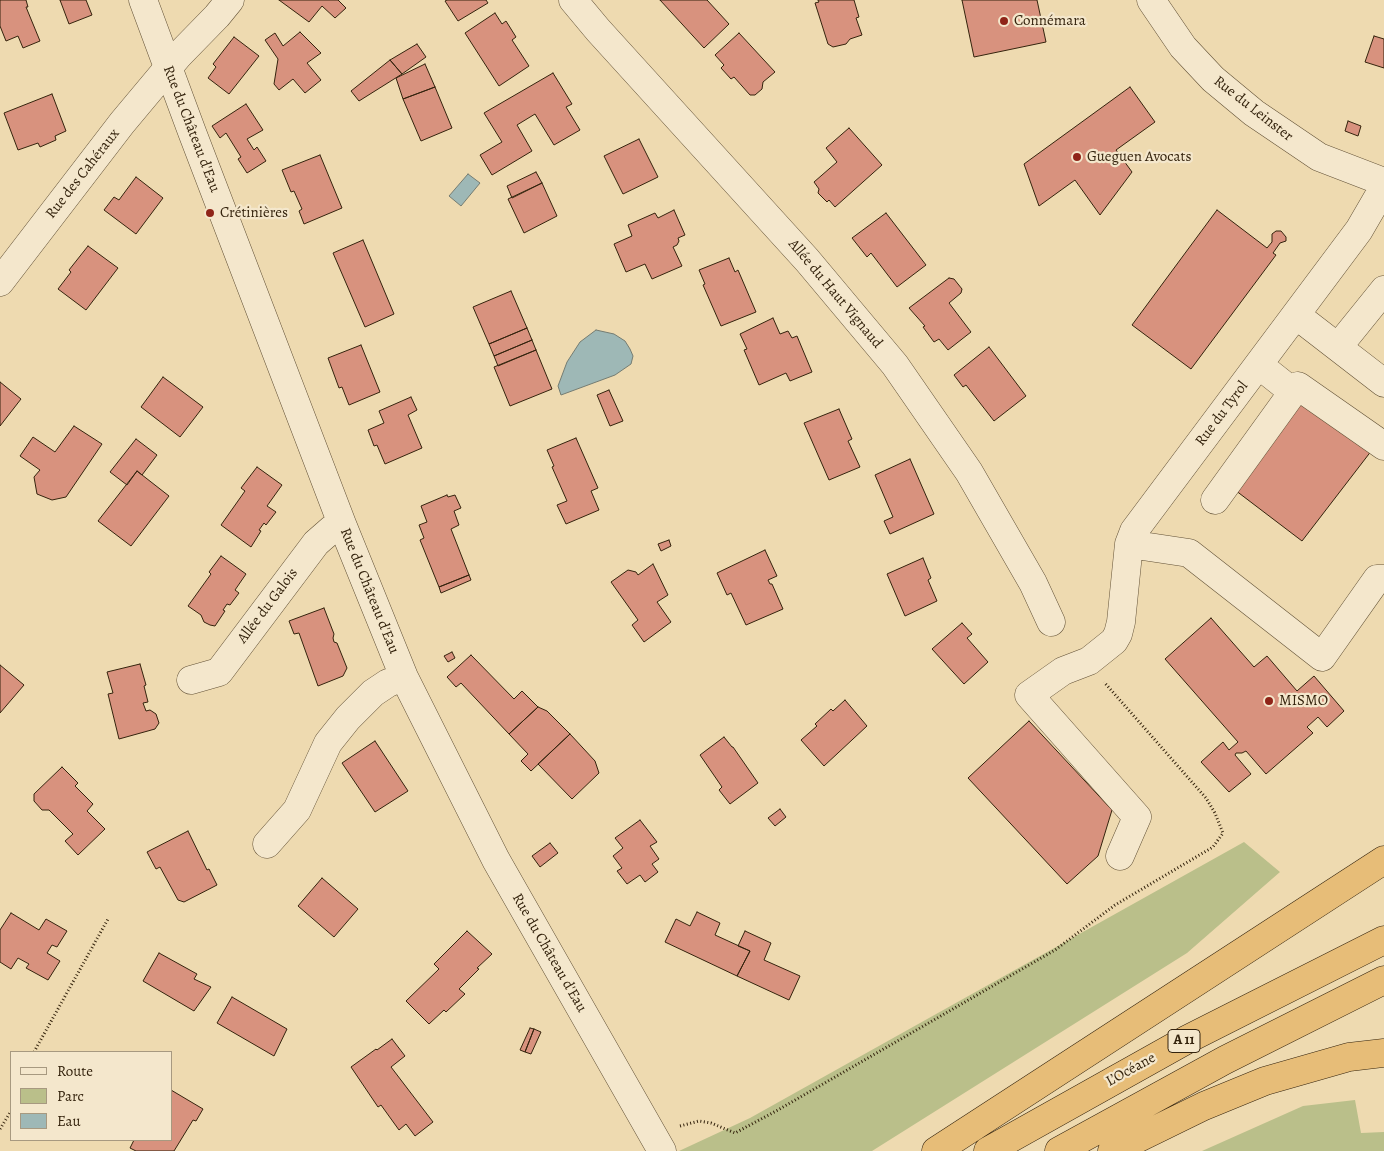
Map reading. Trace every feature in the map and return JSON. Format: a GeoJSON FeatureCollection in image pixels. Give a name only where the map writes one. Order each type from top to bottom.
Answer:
{"type":"FeatureCollection","features":[{"type":"Feature","properties":{"kind":"highway"},"geometry":{"type":"LineString","coordinates":[[936,1151],[1384,860]]}},
{"type":"Feature","properties":{"kind":"highway","name":"L’Océane"},"geometry":{"type":"LineString","coordinates":[[988,1151],[1188,1039],[1384,940]]}},
{"type":"Feature","properties":{"kind":"highway","name":"A 11"},"geometry":{"type":"LineString","coordinates":[[1059,1151],[1225,1060],[1384,980]]}},
{"type":"Feature","properties":{"kind":"highway"},"geometry":{"type":"LineString","coordinates":[[1112,1151],[1204,1106],[1265,1081],[1349,1057],[1384,1053]]}},
{"type":"Feature","properties":{"kind":"street","name":"Rue du Château d'Eau"},"geometry":{"type":"LineString","coordinates":[[143,0],[342,524],[404,677],[496,860],[658,1144]]}},
{"type":"Feature","properties":{"kind":"street","name":"Rue des Cahéraux"},"geometry":{"type":"LineString","coordinates":[[0,282],[122,123],[168,68],[230,0]]}},
{"type":"Feature","properties":{"kind":"street","name":"Allée du Haut Vignaud"},"geometry":{"type":"LineString","coordinates":[[573,0],[807,260],[894,365],[969,472],[1033,583],[1051,622]]}},
{"type":"Feature","properties":{"kind":"street","name":"Rue du Leinster"},"geometry":{"type":"LineString","coordinates":[[1151,0],[1183,47],[1213,79],[1254,113],[1319,157],[1384,182]]}},
{"type":"Feature","properties":{"kind":"street","name":"Rue du Tyrol"},"geometry":{"type":"LineString","coordinates":[[1120,856],[1137,817],[1029,695],[1062,670],[1089,661],[1114,641],[1118,634],[1128,544],[1134,531],[1360,230],[1384,187]]}},
{"type":"Feature","properties":{"kind":"street"},"geometry":{"type":"LineString","coordinates":[[1338,347],[1384,290]]}},
{"type":"Feature","properties":{"kind":"street"},"geometry":{"type":"LineString","coordinates":[[1296,315],[1384,383]]}},
{"type":"Feature","properties":{"kind":"street"},"geometry":{"type":"LineString","coordinates":[[1259,365],[1293,392]]}},
{"type":"Feature","properties":{"kind":"street"},"geometry":{"type":"LineString","coordinates":[[1215,500],[1298,386],[1384,446]]}},
{"type":"Feature","properties":{"kind":"street","name":"Allée du Galois"},"geometry":{"type":"LineString","coordinates":[[191,680],[219,672],[316,543],[332,529],[342,524]]}},
{"type":"Feature","properties":{"kind":"street"},"geometry":{"type":"LineString","coordinates":[[1128,544],[1189,553],[1322,657],[1377,579],[1384,580]]}},
{"type":"Feature","properties":{"kind":"street"},"geometry":{"type":"LineString","coordinates":[[267,844],[297,810],[328,743],[348,718],[373,693],[388,683],[404,677]]}},
{"type":"Feature","properties":{"kind":"path"},"geometry":{"type":"LineString","coordinates":[[658,1144],[681,1126],[699,1122],[711,1123],[735,1133],[786,1106],[1055,950],[1116,905],[1213,847],[1223,833],[1215,813],[1206,798],[1102,679],[1098,653]]}},
{"type":"Feature","properties":{"kind":"path"},"geometry":{"type":"LineString","coordinates":[[35,1051],[108,919]]}},
{"type":"Feature","properties":{"kind":"path"},"geometry":{"type":"LineString","coordinates":[[0,1130],[10,1113]]}},
{"type":"Feature","properties":{"kind":"green space"},"geometry":{"type":"Polygon","coordinates":[[[1244,842],[1280,872],[1187,953],[872,1151],[679,1151],[750,1118],[1244,842]]]}},
{"type":"Feature","properties":{"kind":"green space"},"geometry":{"type":"Polygon","coordinates":[[[1355,1100],[1361,1133],[1384,1132],[1384,1151],[1202,1151],[1303,1106],[1355,1100]]]}},
{"type":"Feature","properties":{"kind":"water"},"geometry":{"type":"Polygon","coordinates":[[[468,174],[480,183],[461,206],[449,196],[468,174]]]}},
{"type":"Feature","properties":{"kind":"water"},"geometry":{"type":"Polygon","coordinates":[[[596,330],[614,334],[625,341],[633,356],[631,364],[615,375],[561,395],[558,386],[567,362],[580,342],[596,330]]]}},
{"type":"Feature","properties":{"kind":"building"},"geometry":{"type":"Polygon","coordinates":[[[0,0],[26,0],[28,7],[26,7],[40,41],[23,48],[18,36],[6,41],[0,26],[0,0]]]}},
{"type":"Feature","properties":{"kind":"building"},"geometry":{"type":"Polygon","coordinates":[[[60,0],[86,0],[92,15],[69,24],[60,0]]]}},
{"type":"Feature","properties":{"kind":"building"},"geometry":{"type":"Polygon","coordinates":[[[279,0],[338,0],[346,8],[335,18],[322,6],[309,22],[279,0]]]}},
{"type":"Feature","properties":{"kind":"building"},"geometry":{"type":"Polygon","coordinates":[[[486,0],[488,3],[458,21],[445,1],[486,0]]]}},
{"type":"Feature","properties":{"kind":"building"},"geometry":{"type":"Polygon","coordinates":[[[660,0],[707,0],[729,24],[704,48],[660,0]]]}},
{"type":"Feature","properties":{"kind":"building"},"geometry":{"type":"Polygon","coordinates":[[[818,0],[854,0],[859,17],[856,18],[862,35],[850,39],[846,44],[833,47],[828,44],[815,3],[819,2],[818,0]]]}},
{"type":"Feature","properties":{"kind":"building","name":"Connémara"},"geometry":{"type":"Polygon","coordinates":[[[962,0],[1037,0],[1046,42],[974,57],[962,0]]]}},
{"type":"Feature","properties":{"kind":"building"},"geometry":{"type":"Polygon","coordinates":[[[495,13],[502,24],[506,21],[516,37],[512,40],[529,66],[499,86],[465,33],[495,13]]]}},
{"type":"Feature","properties":{"kind":"building"},"geometry":{"type":"Polygon","coordinates":[[[300,32],[321,53],[307,63],[321,80],[305,93],[293,79],[279,90],[274,84],[278,59],[265,40],[275,33],[283,46],[300,32]]]}},
{"type":"Feature","properties":{"kind":"building"},"geometry":{"type":"Polygon","coordinates":[[[739,33],[775,72],[763,82],[762,89],[755,95],[750,95],[734,77],[731,79],[721,68],[724,65],[715,55],[739,33]]]}},
{"type":"Feature","properties":{"kind":"building"},"geometry":{"type":"Polygon","coordinates":[[[1374,36],[1384,39],[1384,68],[1365,62],[1374,36]]]}},
{"type":"Feature","properties":{"kind":"building"},"geometry":{"type":"Polygon","coordinates":[[[234,37],[259,56],[229,94],[208,78],[216,67],[213,64],[234,37]]]}},
{"type":"Feature","properties":{"kind":"building"},"geometry":{"type":"Polygon","coordinates":[[[417,44],[426,57],[402,74],[390,60],[417,44]]]}},
{"type":"Feature","properties":{"kind":"building"},"geometry":{"type":"Polygon","coordinates":[[[390,60],[402,74],[359,101],[351,91],[390,60]]]}},
{"type":"Feature","properties":{"kind":"building"},"geometry":{"type":"Polygon","coordinates":[[[425,64],[435,87],[403,99],[396,78],[425,64]]]}},
{"type":"Feature","properties":{"kind":"building"},"geometry":{"type":"Polygon","coordinates":[[[553,73],[572,104],[566,107],[580,130],[554,145],[535,114],[517,125],[532,151],[492,175],[480,155],[502,142],[484,113],[553,73]]]}},
{"type":"Feature","properties":{"kind":"building"},"geometry":{"type":"Polygon","coordinates":[[[435,87],[452,128],[421,141],[403,99],[435,87]]]}},
{"type":"Feature","properties":{"kind":"building","name":"Gueguen Avocats"},"geometry":{"type":"Polygon","coordinates":[[[1130,87],[1155,122],[1116,150],[1132,172],[1100,215],[1075,180],[1039,206],[1024,164],[1130,87]]]}},
{"type":"Feature","properties":{"kind":"building"},"geometry":{"type":"Polygon","coordinates":[[[52,94],[66,131],[55,136],[56,140],[40,147],[38,143],[18,150],[4,113],[52,94]]]}},
{"type":"Feature","properties":{"kind":"building"},"geometry":{"type":"Polygon","coordinates":[[[246,104],[263,130],[247,139],[254,150],[257,147],[266,161],[247,173],[238,159],[241,157],[226,133],[220,138],[212,126],[246,104]]]}},
{"type":"Feature","properties":{"kind":"building"},"geometry":{"type":"Polygon","coordinates":[[[1348,121],[1361,126],[1358,136],[1345,131],[1348,121]]]}},
{"type":"Feature","properties":{"kind":"building"},"geometry":{"type":"Polygon","coordinates":[[[849,128],[882,165],[835,207],[829,200],[827,202],[818,193],[819,189],[814,182],[837,162],[826,148],[849,128]]]}},
{"type":"Feature","properties":{"kind":"building"},"geometry":{"type":"Polygon","coordinates":[[[639,139],[658,177],[623,194],[604,156],[639,139]]]}},
{"type":"Feature","properties":{"kind":"building"},"geometry":{"type":"Polygon","coordinates":[[[320,155],[342,208],[304,224],[299,211],[302,209],[294,191],[291,192],[282,170],[320,155]]]}},
{"type":"Feature","properties":{"kind":"building"},"geometry":{"type":"Polygon","coordinates":[[[536,172],[542,183],[512,198],[507,186],[536,172]]]}},
{"type":"Feature","properties":{"kind":"building"},"geometry":{"type":"Polygon","coordinates":[[[136,177],[163,198],[136,234],[104,210],[114,197],[119,200],[136,177]]]}},
{"type":"Feature","properties":{"kind":"building"},"geometry":{"type":"Polygon","coordinates":[[[542,183],[557,216],[524,233],[508,199],[542,183]]]}},
{"type":"Feature","properties":{"kind":"building"},"geometry":{"type":"Polygon","coordinates":[[[674,210],[685,235],[678,238],[677,245],[673,247],[682,266],[652,279],[645,264],[626,272],[614,244],[632,236],[628,225],[655,213],[658,218],[674,210]]]}},
{"type":"Feature","properties":{"kind":"building"},"geometry":{"type":"Polygon","coordinates":[[[1217,210],[1267,248],[1272,242],[1272,234],[1276,231],[1281,231],[1286,237],[1286,241],[1280,243],[1273,253],[1276,255],[1191,369],[1132,325],[1217,210]]]}},
{"type":"Feature","properties":{"kind":"building"},"geometry":{"type":"Polygon","coordinates":[[[886,213],[926,265],[897,287],[871,253],[867,257],[852,238],[886,213]]]}},
{"type":"Feature","properties":{"kind":"building"},"geometry":{"type":"Polygon","coordinates":[[[363,240],[394,314],[365,327],[333,253],[363,240]]]}},
{"type":"Feature","properties":{"kind":"building"},"geometry":{"type":"Polygon","coordinates":[[[88,246],[118,268],[86,310],[58,289],[71,272],[69,270],[88,246]]]}},
{"type":"Feature","properties":{"kind":"building"},"geometry":{"type":"Polygon","coordinates":[[[729,258],[735,272],[738,270],[756,312],[721,326],[703,285],[705,284],[699,270],[729,258]]]}},
{"type":"Feature","properties":{"kind":"building"},"geometry":{"type":"Polygon","coordinates":[[[949,278],[954,279],[962,289],[961,293],[949,303],[971,332],[948,350],[939,339],[934,342],[923,327],[925,326],[909,308],[949,278]]]}},
{"type":"Feature","properties":{"kind":"building"},"geometry":{"type":"Polygon","coordinates":[[[511,291],[527,328],[489,344],[473,307],[511,291]]]}},
{"type":"Feature","properties":{"kind":"building"},"geometry":{"type":"Polygon","coordinates":[[[773,318],[780,334],[788,331],[792,338],[797,336],[812,372],[790,381],[786,373],[759,385],[744,350],[747,349],[740,334],[773,318]]]}},
{"type":"Feature","properties":{"kind":"building"},"geometry":{"type":"Polygon","coordinates":[[[527,328],[532,340],[494,356],[489,344],[527,328]]]}},
{"type":"Feature","properties":{"kind":"building"},"geometry":{"type":"Polygon","coordinates":[[[532,340],[536,350],[498,366],[494,356],[532,340]]]}},
{"type":"Feature","properties":{"kind":"building"},"geometry":{"type":"Polygon","coordinates":[[[361,345],[380,392],[349,405],[342,387],[339,388],[328,358],[361,345]]]}},
{"type":"Feature","properties":{"kind":"building"},"geometry":{"type":"Polygon","coordinates":[[[989,347],[1026,396],[994,421],[966,385],[963,387],[954,375],[989,347]]]}},
{"type":"Feature","properties":{"kind":"building"},"geometry":{"type":"Polygon","coordinates":[[[536,350],[552,389],[510,406],[494,367],[536,350]]]}},
{"type":"Feature","properties":{"kind":"building"},"geometry":{"type":"Polygon","coordinates":[[[163,377],[203,407],[180,437],[141,407],[163,377]]]}},
{"type":"Feature","properties":{"kind":"building"},"geometry":{"type":"Polygon","coordinates":[[[0,382],[21,399],[0,426],[0,382]]]}},
{"type":"Feature","properties":{"kind":"building"},"geometry":{"type":"Polygon","coordinates":[[[609,390],[623,421],[610,426],[597,395],[609,390]]]}},
{"type":"Feature","properties":{"kind":"building"},"geometry":{"type":"Polygon","coordinates":[[[1301,396],[1372,450],[1302,541],[1231,487],[1301,396]]]}},
{"type":"Feature","properties":{"kind":"building"},"geometry":{"type":"Polygon","coordinates":[[[411,397],[417,410],[408,415],[422,448],[385,464],[377,445],[374,446],[368,430],[384,423],[379,411],[411,397]]]}},
{"type":"Feature","properties":{"kind":"building"},"geometry":{"type":"Polygon","coordinates":[[[839,409],[852,439],[848,441],[860,467],[829,480],[804,423],[839,409]]]}},
{"type":"Feature","properties":{"kind":"building"},"geometry":{"type":"Polygon","coordinates":[[[74,426],[102,444],[66,497],[52,500],[37,494],[34,477],[40,470],[20,456],[33,437],[55,452],[74,426]]]}},
{"type":"Feature","properties":{"kind":"building"},"geometry":{"type":"Polygon","coordinates":[[[576,438],[598,488],[591,491],[599,510],[566,524],[557,505],[567,501],[552,467],[554,466],[547,450],[576,438]]]}},
{"type":"Feature","properties":{"kind":"building"},"geometry":{"type":"Polygon","coordinates":[[[136,439],[157,455],[142,475],[137,471],[127,485],[110,472],[136,439]]]}},
{"type":"Feature","properties":{"kind":"building"},"geometry":{"type":"Polygon","coordinates":[[[910,459],[934,514],[890,534],[884,521],[893,517],[875,475],[910,459]]]}},
{"type":"Feature","properties":{"kind":"building"},"geometry":{"type":"Polygon","coordinates":[[[257,467],[282,485],[267,506],[276,512],[266,525],[264,523],[259,530],[261,531],[251,547],[221,525],[245,491],[241,488],[257,467]]]}},
{"type":"Feature","properties":{"kind":"building"},"geometry":{"type":"Polygon","coordinates":[[[137,471],[169,496],[131,546],[98,521],[137,471]]]}},
{"type":"Feature","properties":{"kind":"building"},"geometry":{"type":"Polygon","coordinates":[[[447,495],[448,497],[455,495],[461,508],[454,511],[459,525],[451,529],[469,575],[439,587],[420,540],[424,538],[419,525],[427,522],[421,506],[447,495]]]}},
{"type":"Feature","properties":{"kind":"building"},"geometry":{"type":"Polygon","coordinates":[[[669,540],[671,546],[661,551],[658,544],[669,540]]]}},
{"type":"Feature","properties":{"kind":"building"},"geometry":{"type":"Polygon","coordinates":[[[765,550],[777,576],[768,580],[772,584],[783,609],[746,625],[731,593],[727,595],[717,573],[765,550]]]}},
{"type":"Feature","properties":{"kind":"building"},"geometry":{"type":"Polygon","coordinates":[[[221,556],[246,574],[235,590],[239,593],[230,605],[227,604],[223,610],[225,611],[215,626],[204,622],[201,615],[188,606],[211,574],[209,572],[221,556]]]}},
{"type":"Feature","properties":{"kind":"building"},"geometry":{"type":"Polygon","coordinates":[[[923,558],[931,578],[928,580],[937,601],[905,616],[887,574],[923,558]]]}},
{"type":"Feature","properties":{"kind":"building"},"geometry":{"type":"Polygon","coordinates":[[[653,564],[668,595],[657,602],[671,622],[644,642],[632,625],[638,620],[611,582],[628,570],[636,572],[638,575],[653,564]]]}},
{"type":"Feature","properties":{"kind":"building"},"geometry":{"type":"Polygon","coordinates":[[[469,575],[471,580],[441,593],[439,587],[469,575]]]}},
{"type":"Feature","properties":{"kind":"building"},"geometry":{"type":"Polygon","coordinates":[[[324,608],[334,634],[334,642],[337,643],[347,668],[343,676],[318,686],[299,633],[294,634],[289,621],[324,608]]]}},
{"type":"Feature","properties":{"kind":"building","name":"MISMO"},"geometry":{"type":"Polygon","coordinates":[[[1211,618],[1254,667],[1267,656],[1297,691],[1314,676],[1344,711],[1327,727],[1318,717],[1307,727],[1313,733],[1266,774],[1246,751],[1236,753],[1235,755],[1251,774],[1229,792],[1201,762],[1223,742],[1229,750],[1238,742],[1165,659],[1211,618]]]}},
{"type":"Feature","properties":{"kind":"building"},"geometry":{"type":"Polygon","coordinates":[[[962,623],[972,634],[967,638],[988,662],[964,684],[932,649],[962,623]]]}},
{"type":"Feature","properties":{"kind":"building"},"geometry":{"type":"Polygon","coordinates":[[[452,652],[455,658],[448,662],[444,656],[452,652]]]}},
{"type":"Feature","properties":{"kind":"building"},"geometry":{"type":"Polygon","coordinates":[[[471,655],[514,699],[522,691],[538,707],[509,734],[461,683],[456,687],[447,677],[471,655]]]}},
{"type":"Feature","properties":{"kind":"building"},"geometry":{"type":"Polygon","coordinates":[[[140,664],[146,685],[144,686],[148,702],[143,703],[146,711],[150,710],[156,714],[159,723],[155,729],[119,739],[108,694],[113,693],[107,672],[140,664]]]}},
{"type":"Feature","properties":{"kind":"building"},"geometry":{"type":"Polygon","coordinates":[[[0,665],[24,685],[0,713],[0,665]]]}},
{"type":"Feature","properties":{"kind":"building"},"geometry":{"type":"Polygon","coordinates":[[[845,700],[867,726],[824,766],[801,740],[817,726],[815,724],[831,709],[833,711],[845,700]]]}},
{"type":"Feature","properties":{"kind":"building"},"geometry":{"type":"Polygon","coordinates":[[[538,707],[547,711],[570,734],[531,771],[521,761],[528,754],[509,734],[538,707]]]}},
{"type":"Feature","properties":{"kind":"building"},"geometry":{"type":"Polygon","coordinates":[[[1029,721],[1112,810],[1098,856],[1067,884],[968,778],[1029,721]]]}},
{"type":"Feature","properties":{"kind":"building"},"geometry":{"type":"Polygon","coordinates":[[[570,734],[595,761],[599,773],[572,799],[538,764],[570,734]]]}},
{"type":"Feature","properties":{"kind":"building"},"geometry":{"type":"Polygon","coordinates":[[[724,737],[758,783],[730,804],[719,790],[722,787],[700,755],[724,737]]]}},
{"type":"Feature","properties":{"kind":"building"},"geometry":{"type":"Polygon","coordinates":[[[375,741],[408,791],[375,812],[342,763],[375,741]]]}},
{"type":"Feature","properties":{"kind":"building"},"geometry":{"type":"Polygon","coordinates":[[[62,767],[78,783],[75,786],[93,804],[87,811],[105,829],[78,855],[65,841],[73,834],[49,810],[42,810],[34,801],[34,794],[62,767]]]}},
{"type":"Feature","properties":{"kind":"building"},"geometry":{"type":"Polygon","coordinates":[[[780,809],[786,817],[775,826],[768,818],[780,809]]]}},
{"type":"Feature","properties":{"kind":"building"},"geometry":{"type":"Polygon","coordinates":[[[640,820],[657,842],[650,846],[659,859],[652,864],[658,872],[645,882],[640,875],[627,884],[617,871],[622,868],[613,856],[623,848],[615,838],[640,820]]]}},
{"type":"Feature","properties":{"kind":"building"},"geometry":{"type":"Polygon","coordinates":[[[188,831],[207,870],[209,869],[217,885],[184,902],[178,900],[160,867],[156,869],[147,852],[188,831]]]}},
{"type":"Feature","properties":{"kind":"building"},"geometry":{"type":"Polygon","coordinates":[[[550,843],[558,853],[540,867],[532,856],[550,843]]]}},
{"type":"Feature","properties":{"kind":"building"},"geometry":{"type":"Polygon","coordinates":[[[322,878],[358,909],[334,937],[298,906],[322,878]]]}},
{"type":"Feature","properties":{"kind":"building"},"geometry":{"type":"Polygon","coordinates":[[[697,912],[720,923],[715,935],[750,951],[737,976],[665,942],[676,919],[690,926],[697,912]]]}},
{"type":"Feature","properties":{"kind":"building"},"geometry":{"type":"Polygon","coordinates":[[[11,913],[39,930],[46,919],[67,931],[57,947],[52,945],[47,953],[60,961],[48,980],[26,968],[29,964],[18,958],[11,969],[0,962],[0,930],[11,913]]]}},
{"type":"Feature","properties":{"kind":"building"},"geometry":{"type":"Polygon","coordinates":[[[467,931],[492,954],[459,989],[465,994],[446,1012],[444,1010],[429,1024],[406,1001],[439,969],[434,964],[467,931]]]}},
{"type":"Feature","properties":{"kind":"building"},"geometry":{"type":"Polygon","coordinates":[[[745,931],[771,943],[764,960],[800,976],[789,1000],[737,976],[750,951],[738,946],[745,931]]]}},
{"type":"Feature","properties":{"kind":"building"},"geometry":{"type":"Polygon","coordinates":[[[159,953],[197,974],[194,979],[211,987],[194,1011],[143,981],[159,953]]]}},
{"type":"Feature","properties":{"kind":"building"},"geometry":{"type":"Polygon","coordinates":[[[232,997],[287,1029],[274,1056],[217,1023],[232,997]]]}},
{"type":"Feature","properties":{"kind":"building"},"geometry":{"type":"Polygon","coordinates":[[[530,1028],[534,1029],[525,1052],[520,1050],[530,1028]]]}},
{"type":"Feature","properties":{"kind":"building"},"geometry":{"type":"Polygon","coordinates":[[[534,1029],[541,1032],[531,1054],[525,1052],[534,1029]]]}},
{"type":"Feature","properties":{"kind":"building"},"geometry":{"type":"Polygon","coordinates":[[[392,1039],[405,1056],[391,1067],[433,1122],[415,1136],[406,1124],[399,1130],[381,1105],[378,1107],[351,1067],[392,1039]]]}},
{"type":"Feature","properties":{"kind":"building"},"geometry":{"type":"Polygon","coordinates":[[[172,1091],[203,1109],[196,1121],[193,1120],[174,1151],[136,1151],[130,1148],[134,1141],[172,1141],[172,1091]]]}},
{"type":"Feature","properties":{"kind":"place","name":"Connémara"},"geometry":{"type":"Point","coordinates":[1004,21]}},
{"type":"Feature","properties":{"kind":"place","name":"Gueguen Avocats"},"geometry":{"type":"Point","coordinates":[1077,157]}},
{"type":"Feature","properties":{"kind":"place","name":"Crétinières"},"geometry":{"type":"Point","coordinates":[210,213]}},
{"type":"Feature","properties":{"kind":"place","name":"MISMO"},"geometry":{"type":"Point","coordinates":[1269,701]}}]}
